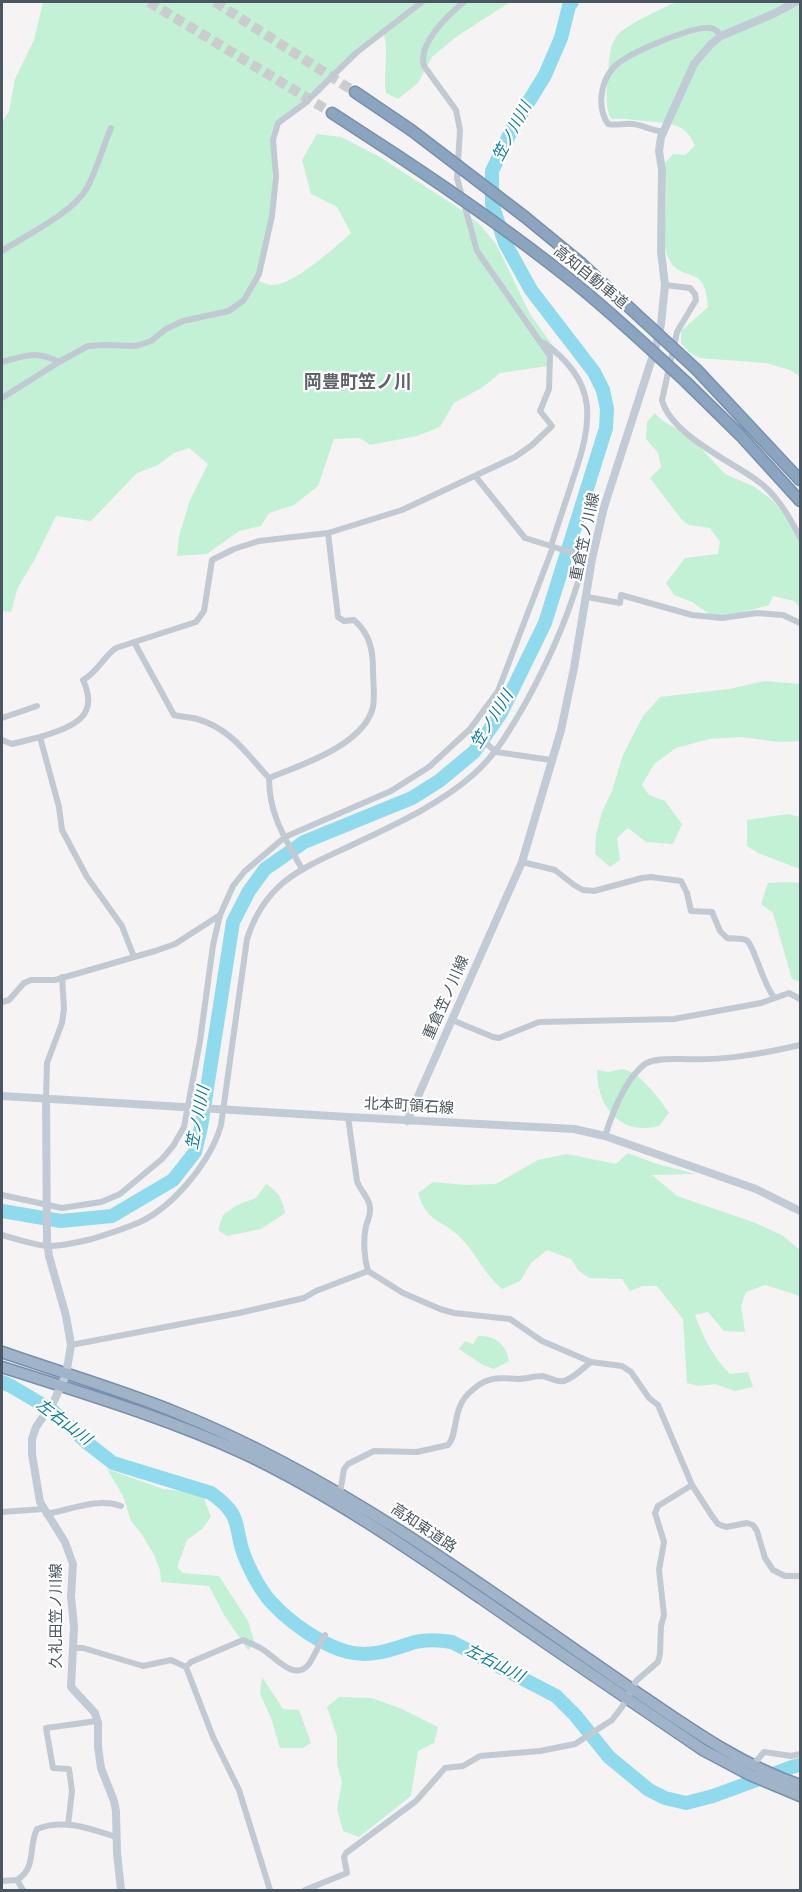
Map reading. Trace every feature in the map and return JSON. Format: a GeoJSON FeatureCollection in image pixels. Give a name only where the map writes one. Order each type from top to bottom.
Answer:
{"type":"FeatureCollection","features":[{"type":"Feature","properties":{"kind":"highway","name":"高知自動車道"},"geometry":{"type":"LineString","coordinates":[[356,92],[411,130],[581,263],[698,370],[801,480]]}},
{"type":"Feature","properties":{"kind":"highway","name":"高知自動車道"},"geometry":{"type":"LineString","coordinates":[[332,113],[456,195],[567,276],[687,383],[740,435],[801,501]]}},
{"type":"Feature","properties":{"kind":"highway","name":"高知東道路"},"geometry":{"type":"LineString","coordinates":[[2,1352],[177,1413],[251,1446],[339,1493],[404,1533],[629,1694]]}},
{"type":"Feature","properties":{"kind":"highway","name":"高知東道路"},"geometry":{"type":"LineString","coordinates":[[2,1367],[173,1425],[245,1454],[317,1492],[396,1540],[629,1694],[705,1739],[749,1771],[774,1786],[801,1796]]}},
{"type":"Feature","properties":{"kind":"highway","name":"高知東道路"},"geometry":{"type":"LineString","coordinates":[[749,1771],[764,1771],[801,1785]]}},
{"type":"Feature","properties":{"kind":"main road","name":"重倉笠ノ川線"},"geometry":{"type":"LineString","coordinates":[[407,1121],[522,862],[561,730],[587,597],[586,557],[656,346],[661,324],[665,285],[661,252],[662,170],[659,142],[694,64],[711,44],[721,36],[796,2]]}},
{"type":"Feature","properties":{"kind":"main road","name":"北本町領石線"},"geometry":{"type":"LineString","coordinates":[[2,1095],[407,1121],[562,1128],[605,1136],[756,1189],[801,1211]]}},
{"type":"Feature","properties":{"kind":"main road","name":"久礼田笠ノ川線"},"geometry":{"type":"LineString","coordinates":[[46,1098],[48,1244],[71,1345],[66,1375],[54,1401],[36,1426],[32,1439],[38,1493],[44,1512],[64,1542],[73,1564],[71,1596],[74,1627],[71,1687],[94,1713],[97,1721]]}},
{"type":"Feature","properties":{"kind":"main road"},"geometry":{"type":"LineString","coordinates":[[97,1721],[101,1768],[116,1812],[121,1890]]}},
{"type":"Feature","properties":{"kind":"street"},"geometry":{"type":"LineString","coordinates":[[2,398],[88,346],[136,346],[151,341],[166,329],[183,321],[229,310],[244,300],[259,274],[272,216],[276,177],[273,140],[278,123],[304,104],[356,53],[422,2]]}},
{"type":"Feature","properties":{"kind":"street"},"geometry":{"type":"LineString","coordinates":[[2,740],[12,744],[40,737],[63,729],[82,718],[87,710],[87,688],[83,680],[92,675],[110,652],[116,648],[196,622],[204,611],[212,560],[234,549],[260,541],[328,533],[402,510],[515,457],[552,426],[540,411],[549,389],[550,356],[477,251],[457,178],[460,130],[456,110],[424,66],[422,58],[426,46],[438,27],[464,2]]}},
{"type":"Feature","properties":{"kind":"street"},"geometry":{"type":"LineString","coordinates":[[664,132],[631,123],[616,126],[608,124],[603,117],[601,93],[613,68],[627,58],[677,34],[713,28],[721,36]]}},
{"type":"Feature","properties":{"kind":"street"},"geometry":{"type":"LineString","coordinates":[[2,251],[61,213],[78,199],[86,189],[111,128]]}},
{"type":"Feature","properties":{"kind":"street"},"geometry":{"type":"LineString","coordinates":[[665,285],[690,288],[696,300],[677,332],[662,400],[664,410],[673,423],[756,480],[773,495],[801,537]]}},
{"type":"Feature","properties":{"kind":"street"},"geometry":{"type":"LineString","coordinates":[[2,1195],[62,1209],[101,1202],[120,1194],[144,1176],[173,1146],[184,1127],[190,1107],[213,945],[220,915],[233,886],[245,871],[287,840],[391,791],[429,768],[471,730],[498,691],[554,547],[583,450],[588,414],[580,381],[573,368],[562,356],[538,339]]}},
{"type":"Feature","properties":{"kind":"street"},"geometry":{"type":"LineString","coordinates":[[2,362],[32,354],[44,354],[59,362]]}},
{"type":"Feature","properties":{"kind":"street"},"geometry":{"type":"LineString","coordinates":[[2,1235],[48,1244],[81,1242],[113,1233],[142,1221],[169,1202],[206,1160],[218,1136],[247,939],[253,922],[267,899],[301,868],[390,827],[423,809],[473,775],[495,751],[544,671],[576,593],[586,557],[525,538],[476,477]]}},
{"type":"Feature","properties":{"kind":"street"},"geometry":{"type":"LineString","coordinates":[[269,778],[317,758],[350,739],[364,726],[373,706],[373,655],[370,642],[361,626],[354,620],[344,621],[338,617],[328,533]]}},
{"type":"Feature","properties":{"kind":"street"},"geometry":{"type":"LineString","coordinates":[[587,597],[620,603],[621,595],[692,615],[722,618],[757,613],[783,615],[801,623]]}},
{"type":"Feature","properties":{"kind":"street"},"geometry":{"type":"LineString","coordinates":[[134,642],[174,715],[197,719],[233,737],[269,778],[269,797],[276,821],[301,868]]}},
{"type":"Feature","properties":{"kind":"street"},"geometry":{"type":"LineString","coordinates":[[2,718],[37,706]]}},
{"type":"Feature","properties":{"kind":"street"},"geometry":{"type":"LineString","coordinates":[[471,730],[495,751],[551,760]]}},
{"type":"Feature","properties":{"kind":"street"},"geometry":{"type":"LineString","coordinates":[[40,737],[59,807],[62,830],[87,877],[122,926],[134,957]]}},
{"type":"Feature","properties":{"kind":"street"},"geometry":{"type":"LineString","coordinates":[[522,862],[555,870],[583,890],[594,891],[651,877],[681,882],[692,911],[712,912],[720,931],[727,938],[746,940],[752,945],[768,991],[774,997]]}},
{"type":"Feature","properties":{"kind":"street"},"geometry":{"type":"LineString","coordinates":[[2,1002],[9,1000],[24,983],[31,980],[47,981],[175,944],[220,915]]}},
{"type":"Feature","properties":{"kind":"street"},"geometry":{"type":"LineString","coordinates":[[46,1098],[47,1063],[62,1023],[64,1010],[62,977]]}},
{"type":"Feature","properties":{"kind":"street"},"geometry":{"type":"LineString","coordinates":[[452,1020],[499,1038],[539,1022],[674,1019],[761,1003],[789,993],[801,999]]}},
{"type":"Feature","properties":{"kind":"street"},"geometry":{"type":"LineString","coordinates":[[605,1136],[619,1100],[632,1079],[646,1063],[667,1059],[698,1060],[746,1056],[801,1046]]}},
{"type":"Feature","properties":{"kind":"street"},"geometry":{"type":"LineString","coordinates":[[348,1117],[357,1181],[370,1204],[365,1235],[368,1271],[403,1293],[440,1309],[454,1313],[510,1319],[542,1341],[591,1362],[622,1366],[631,1372],[649,1398],[658,1405],[692,1485],[718,1524],[726,1527],[747,1523],[753,1525],[765,1558],[773,1570],[779,1575],[801,1576]]}},
{"type":"Feature","properties":{"kind":"street"},"geometry":{"type":"LineString","coordinates":[[71,1345],[304,1298],[336,1282],[368,1271]]}},
{"type":"Feature","properties":{"kind":"street"},"geometry":{"type":"LineString","coordinates":[[339,1493],[344,1469],[348,1464],[374,1451],[417,1452],[448,1445],[453,1436],[453,1428],[462,1401],[489,1379],[543,1376],[564,1381],[591,1362]]}},
{"type":"Feature","properties":{"kind":"street"},"geometry":{"type":"LineString","coordinates":[[305,1890],[347,1873],[344,1857],[346,1852],[416,1801],[446,1768],[463,1766],[480,1756],[561,1748],[585,1739],[612,1720],[636,1681],[658,1662],[660,1654],[661,1626],[664,1615],[659,1570],[664,1542],[655,1513],[658,1506],[692,1485]]}},
{"type":"Feature","properties":{"kind":"street"},"geometry":{"type":"LineString","coordinates":[[2,1512],[44,1512],[94,1503],[114,1503],[121,1506]]}},
{"type":"Feature","properties":{"kind":"street"},"geometry":{"type":"LineString","coordinates":[[186,1667],[191,1662],[243,1640],[262,1649],[284,1667],[298,1670],[309,1664],[322,1638]]}},
{"type":"Feature","properties":{"kind":"street"},"geometry":{"type":"LineString","coordinates":[[73,1648],[82,1648],[142,1666],[171,1660],[186,1667],[213,1737],[239,1790],[270,1890]]}},
{"type":"Feature","properties":{"kind":"street"},"geometry":{"type":"LineString","coordinates":[[68,1825],[72,1791],[69,1769],[53,1768],[46,1728],[97,1721]]}},
{"type":"Feature","properties":{"kind":"street"},"geometry":{"type":"LineString","coordinates":[[749,1771],[764,1752],[791,1756],[801,1754]]}},
{"type":"Feature","properties":{"kind":"street"},"geometry":{"type":"LineString","coordinates":[[2,1881],[17,1880],[23,1876],[31,1864],[37,1829],[54,1825],[79,1825],[116,1837]]}},
{"type":"Feature","properties":{"kind":"street"},"geometry":{"type":"LineString","coordinates":[[17,1880],[23,1890]]}},
{"type":"Feature","properties":{"kind":"green space"},"geometry":{"type":"Polygon","coordinates":[[[43,2],[510,2],[456,37],[432,57],[418,83],[398,99],[386,93],[384,35],[345,59],[321,93],[287,115],[273,133],[272,224],[259,281],[273,285],[292,279],[351,233],[337,207],[311,194],[302,160],[317,134],[341,137],[380,157],[463,211],[480,225],[496,244],[530,314],[556,350],[548,366],[500,373],[483,387],[454,403],[440,427],[417,436],[370,445],[360,438],[334,439],[318,486],[294,505],[269,513],[261,526],[239,531],[207,554],[177,556],[179,536],[190,500],[208,464],[189,448],[174,453],[158,465],[137,473],[91,521],[56,516],[18,587],[11,612],[2,611],[2,123],[9,111],[15,79],[34,40],[43,2]]]}},
{"type":"Feature","properties":{"kind":"green space"},"geometry":{"type":"Polygon","coordinates":[[[676,2],[800,2],[800,376],[790,370],[766,363],[699,358],[681,343],[681,331],[708,307],[703,284],[699,279],[675,267],[667,255],[664,236],[665,163],[673,154],[685,155],[695,146],[686,132],[675,125],[611,119],[606,97],[610,55],[616,37],[635,22],[676,2]]]}},
{"type":"Feature","properties":{"kind":"green space"},"geometry":{"type":"Polygon","coordinates":[[[655,413],[659,418],[695,440],[725,474],[755,487],[787,516],[800,541],[800,607],[794,601],[773,596],[769,605],[733,615],[712,616],[692,602],[674,595],[666,583],[685,558],[718,554],[720,542],[710,528],[689,525],[682,520],[650,478],[661,467],[658,453],[646,439],[647,422],[655,413]]]}},
{"type":"Feature","properties":{"kind":"green space"},"geometry":{"type":"Polygon","coordinates":[[[765,681],[800,684],[800,741],[779,742],[742,737],[709,739],[676,748],[654,764],[642,785],[649,795],[665,801],[682,824],[673,844],[646,842],[628,828],[617,838],[620,860],[610,867],[595,854],[596,834],[602,812],[612,791],[623,755],[643,716],[660,697],[729,689],[765,681]]]}},
{"type":"Feature","properties":{"kind":"green space"},"geometry":{"type":"Polygon","coordinates":[[[788,814],[800,817],[800,869],[758,853],[747,846],[747,820],[788,814]]]}},
{"type":"Feature","properties":{"kind":"green space"},"geometry":{"type":"Polygon","coordinates":[[[768,883],[800,883],[800,982],[792,979],[773,913],[761,904],[768,883]]]}},
{"type":"Feature","properties":{"kind":"green space"},"geometry":{"type":"Polygon","coordinates":[[[622,1069],[642,1080],[669,1113],[659,1126],[633,1127],[613,1116],[606,1107],[601,1096],[597,1070],[609,1072],[622,1069]]]}},
{"type":"Feature","properties":{"kind":"green space"},"geometry":{"type":"Polygon","coordinates":[[[628,1153],[654,1163],[696,1174],[652,1175],[677,1196],[753,1222],[782,1235],[800,1250],[800,1296],[765,1285],[746,1292],[741,1306],[745,1332],[724,1331],[708,1312],[695,1315],[718,1361],[730,1374],[748,1372],[753,1387],[735,1391],[715,1384],[698,1386],[687,1383],[683,1319],[657,1286],[643,1286],[630,1291],[622,1279],[589,1278],[579,1271],[571,1259],[547,1250],[531,1263],[520,1281],[502,1289],[460,1237],[430,1215],[418,1193],[433,1182],[465,1185],[496,1184],[538,1160],[567,1154],[616,1164],[628,1153]]]}},
{"type":"Feature","properties":{"kind":"green space"},"geometry":{"type":"Polygon","coordinates":[[[266,1184],[279,1196],[285,1213],[261,1229],[227,1236],[218,1230],[223,1215],[237,1205],[256,1198],[266,1184]]]}},
{"type":"Feature","properties":{"kind":"green space"},"geometry":{"type":"Polygon","coordinates":[[[478,1336],[490,1337],[499,1342],[508,1355],[509,1361],[494,1369],[483,1365],[459,1349],[465,1341],[473,1344],[478,1336]]]}},
{"type":"Feature","properties":{"kind":"green space"},"geometry":{"type":"Polygon","coordinates":[[[107,1469],[163,1489],[202,1493],[211,1517],[202,1529],[187,1540],[177,1567],[183,1573],[219,1576],[248,1621],[255,1644],[248,1650],[224,1615],[209,1586],[161,1582],[160,1570],[154,1555],[131,1521],[123,1496],[107,1469]]]}},
{"type":"Feature","properties":{"kind":"green space"},"geometry":{"type":"Polygon","coordinates":[[[262,1677],[283,1709],[299,1710],[311,1743],[303,1748],[280,1748],[271,1718],[260,1694],[262,1677]]]}},
{"type":"Feature","properties":{"kind":"green space"},"geometry":{"type":"Polygon","coordinates":[[[339,1697],[372,1698],[402,1709],[438,1727],[434,1743],[418,1751],[411,1796],[359,1837],[343,1831],[337,1809],[342,1782],[337,1764],[337,1736],[327,1707],[339,1697]]]}},
{"type":"Feature","properties":{"kind":"waterway","name":"笠ノ川川"},"geometry":{"type":"LineString","coordinates":[[2,1211],[61,1221],[112,1216],[173,1180],[195,1152],[201,1127],[233,922],[249,891],[265,869],[304,842],[412,798],[439,781],[474,752],[501,713],[545,623],[606,428],[607,409],[603,390],[594,372],[531,290],[505,243],[492,204],[492,171],[512,129],[545,75],[561,38],[572,2]]}},
{"type":"Feature","properties":{"kind":"waterway","name":"左右山川"},"geometry":{"type":"LineString","coordinates":[[2,1382],[53,1411],[86,1442],[113,1463],[211,1493],[234,1517],[246,1560],[266,1596],[290,1620],[329,1645],[348,1652],[366,1654],[382,1652],[420,1641],[452,1642],[556,1696],[575,1715],[609,1757],[649,1790],[665,1798],[686,1803],[713,1796],[800,1765]]}},
{"type":"Feature","properties":{"kind":"tunnel"},"geometry":{"type":"LineString","coordinates":[[149,2],[332,113]]}},
{"type":"Feature","properties":{"kind":"tunnel"},"geometry":{"type":"LineString","coordinates":[[215,2],[355,92]]}},
{"type":"Feature","properties":{"kind":"district","name":"岡豊町笠ノ川"},"geometry":{"type":"Point","coordinates":[358,384]}}]}
